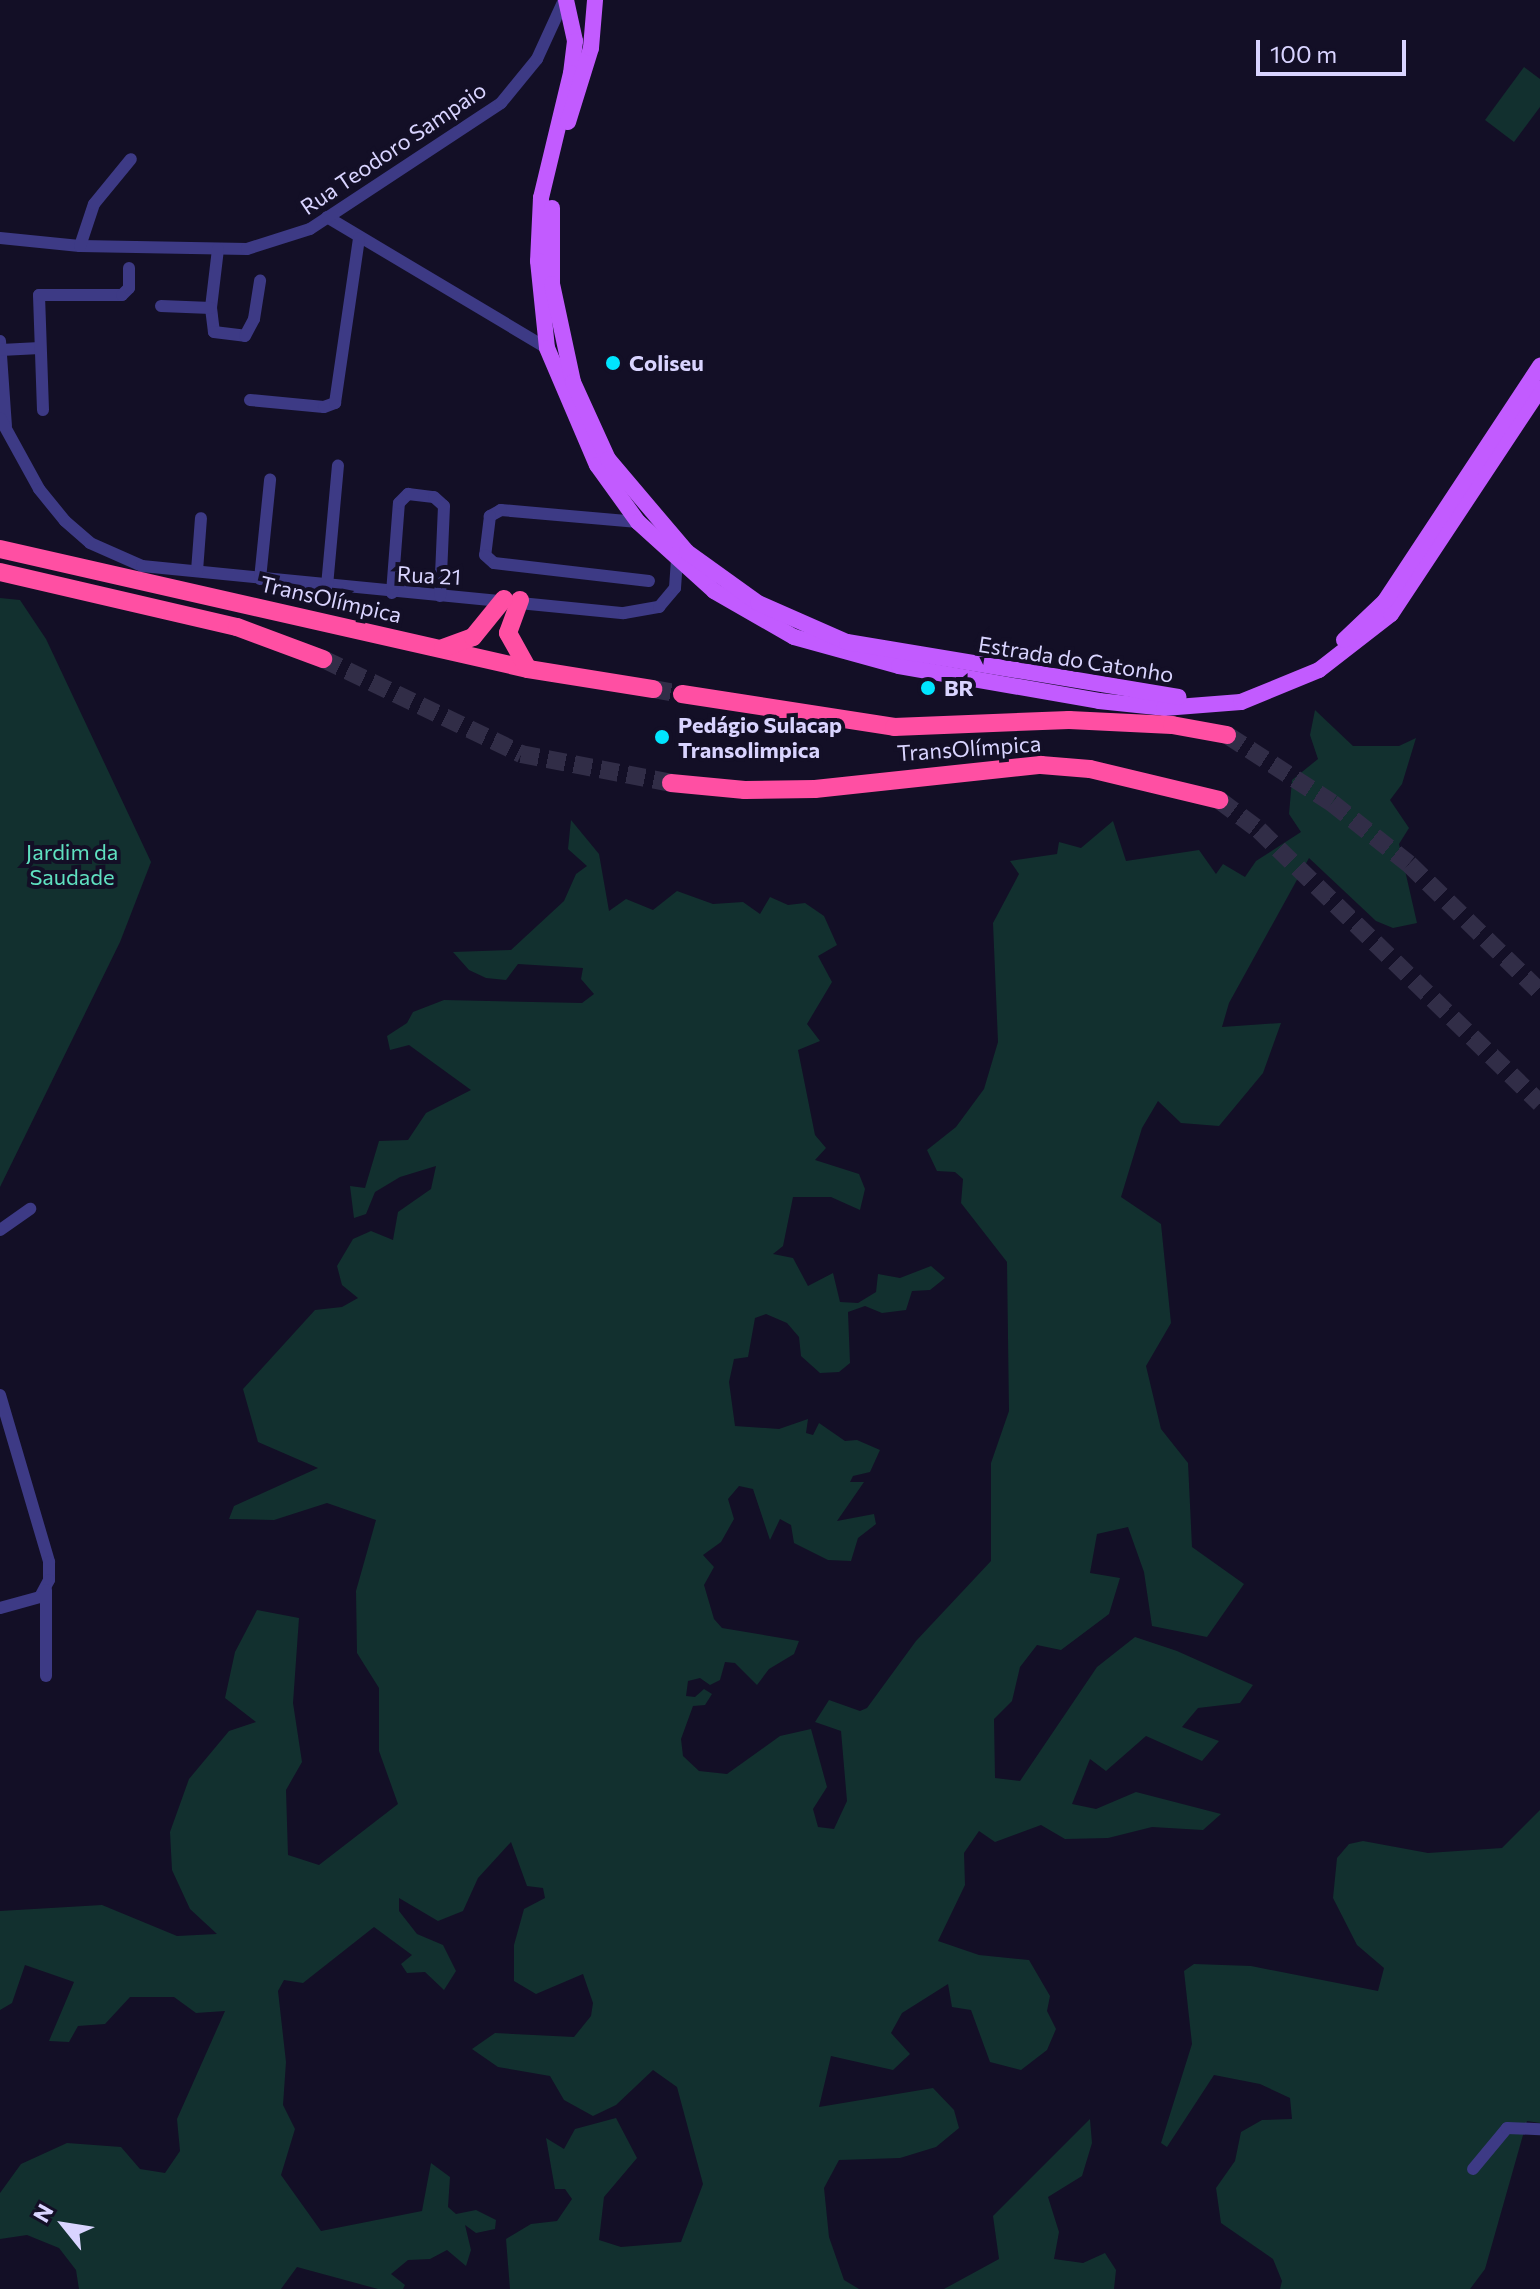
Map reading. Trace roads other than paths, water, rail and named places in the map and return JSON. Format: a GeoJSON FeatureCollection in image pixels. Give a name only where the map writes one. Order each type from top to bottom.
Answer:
{"type":"FeatureCollection","features":[{"type":"Feature","properties":{"kind":"highway","name":"TransOlímpica"},"geometry":{"type":"LineString","coordinates":[[0,549],[528,669],[653,689]]}},
{"type":"Feature","properties":{"kind":"highway"},"geometry":{"type":"LineString","coordinates":[[0,572],[237,627],[323,659]]}},
{"type":"Feature","properties":{"kind":"highway"},"geometry":{"type":"LineString","coordinates":[[441,649],[473,637],[512,600]]}},
{"type":"Feature","properties":{"kind":"highway"},"geometry":{"type":"LineString","coordinates":[[512,600],[508,633],[528,669]]}},
{"type":"Feature","properties":{"kind":"highway","name":"TransOlímpica"},"geometry":{"type":"LineString","coordinates":[[682,694],[894,727],[1069,720],[1172,725],[1227,735]]}},
{"type":"Feature","properties":{"kind":"highway","name":"TransOlímpica"},"geometry":{"type":"LineString","coordinates":[[671,783],[745,790],[815,789],[1041,765],[1090,769],[1219,800]]}},
{"type":"Feature","properties":{"kind":"main road"},"geometry":{"type":"LineString","coordinates":[[565,0],[575,41],[571,73],[541,198],[538,261],[547,348],[597,465],[638,522],[733,605],[793,629]]}},
{"type":"Feature","properties":{"kind":"main road"},"geometry":{"type":"LineString","coordinates":[[595,0],[591,48],[567,125],[552,198],[552,284],[573,382],[608,459],[663,528],[729,585],[793,629]]}},
{"type":"Feature","properties":{"kind":"main road","name":"Estrada do Catonho"},"geometry":{"type":"LineString","coordinates":[[793,629],[890,651],[1167,698],[1223,695],[1270,682],[1350,637],[1385,601],[1540,366]]}},
{"type":"Feature","properties":{"kind":"main road","name":"Estrada do Catonho"},"geometry":{"type":"LineString","coordinates":[[793,629],[899,666],[1099,701],[1164,708],[1241,702],[1319,670],[1391,614],[1540,389]]}},
{"type":"Feature","properties":{"kind":"street","name":"Rua Teodoro Sampaio"},"geometry":{"type":"LineString","coordinates":[[0,238],[80,246],[218,249],[269,246],[327,217],[501,103],[537,59],[565,0]]}},
{"type":"Feature","properties":{"kind":"street"},"geometry":{"type":"LineString","coordinates":[[80,246],[94,204],[131,159]]}},
{"type":"Feature","properties":{"kind":"street"},"geometry":{"type":"LineString","coordinates":[[327,217],[359,239],[547,348]]}},
{"type":"Feature","properties":{"kind":"street"},"geometry":{"type":"LineString","coordinates":[[250,400],[324,407],[335,403],[359,239]]}},
{"type":"Feature","properties":{"kind":"street"},"geometry":{"type":"LineString","coordinates":[[218,249],[211,308],[214,332],[245,336],[254,319],[260,280]]}},
{"type":"Feature","properties":{"kind":"street"},"geometry":{"type":"LineString","coordinates":[[43,410],[40,348],[42,293],[122,295],[129,288],[129,268]]}},
{"type":"Feature","properties":{"kind":"street"},"geometry":{"type":"LineString","coordinates":[[161,306],[211,308]]}},
{"type":"Feature","properties":{"kind":"street"},"geometry":{"type":"LineString","coordinates":[[0,341],[3,424]]}},
{"type":"Feature","properties":{"kind":"street"},"geometry":{"type":"LineString","coordinates":[[1,350],[40,348]]}},
{"type":"Feature","properties":{"kind":"street","name":"Rua 21"},"geometry":{"type":"LineString","coordinates":[[3,424],[39,489],[65,521],[90,543],[142,566],[392,593],[512,600],[624,613],[659,607],[675,588],[677,559]]}},
{"type":"Feature","properties":{"kind":"street"},"geometry":{"type":"LineString","coordinates":[[327,586],[338,466]]}},
{"type":"Feature","properties":{"kind":"street"},"geometry":{"type":"LineString","coordinates":[[260,579],[270,480]]}},
{"type":"Feature","properties":{"kind":"street"},"geometry":{"type":"LineString","coordinates":[[392,593],[399,503],[408,494],[434,497],[444,506],[440,596]]}},
{"type":"Feature","properties":{"kind":"street"},"geometry":{"type":"LineString","coordinates":[[638,522],[501,510],[490,516],[485,555],[494,563],[649,581]]}},
{"type":"Feature","properties":{"kind":"street"},"geometry":{"type":"LineString","coordinates":[[197,571],[201,518]]}},
{"type":"Feature","properties":{"kind":"street"},"geometry":{"type":"LineString","coordinates":[[0,1230],[30,1209]]}},
{"type":"Feature","properties":{"kind":"street"},"geometry":{"type":"LineString","coordinates":[[0,1395],[47,1547],[46,1676]]}},
{"type":"Feature","properties":{"kind":"street"},"geometry":{"type":"LineString","coordinates":[[0,1608],[32,1601],[46,1590]]}},
{"type":"Feature","properties":{"kind":"street"},"geometry":{"type":"LineString","coordinates":[[1473,2169],[1507,2128],[1540,2129]]}},
{"type":"Feature","properties":{"kind":"tunnel"},"geometry":{"type":"LineString","coordinates":[[323,659],[521,754],[671,783]]}},
{"type":"Feature","properties":{"kind":"tunnel"},"geometry":{"type":"LineString","coordinates":[[653,689],[682,694]]}},
{"type":"Feature","properties":{"kind":"tunnel"},"geometry":{"type":"LineString","coordinates":[[1227,735],[1332,803],[1409,864],[1540,992]]}},
{"type":"Feature","properties":{"kind":"tunnel"},"geometry":{"type":"LineString","coordinates":[[1219,800],[1259,830],[1540,1103]]}},
{"type":"Feature","properties":{"kind":"place","name":"Coliseu"},"geometry":{"type":"Point","coordinates":[613,363]}},
{"type":"Feature","properties":{"kind":"place","name":"BR"},"geometry":{"type":"Point","coordinates":[928,688]}},
{"type":"Feature","properties":{"kind":"place","name":"Pedágio Sulacap Transolimpica"},"geometry":{"type":"Point","coordinates":[662,737]}},
{"type":"Feature","properties":{"kind":"park label","name":"Jardim da Saudade"},"geometry":{"type":"Point","coordinates":[72,864]}}]}
